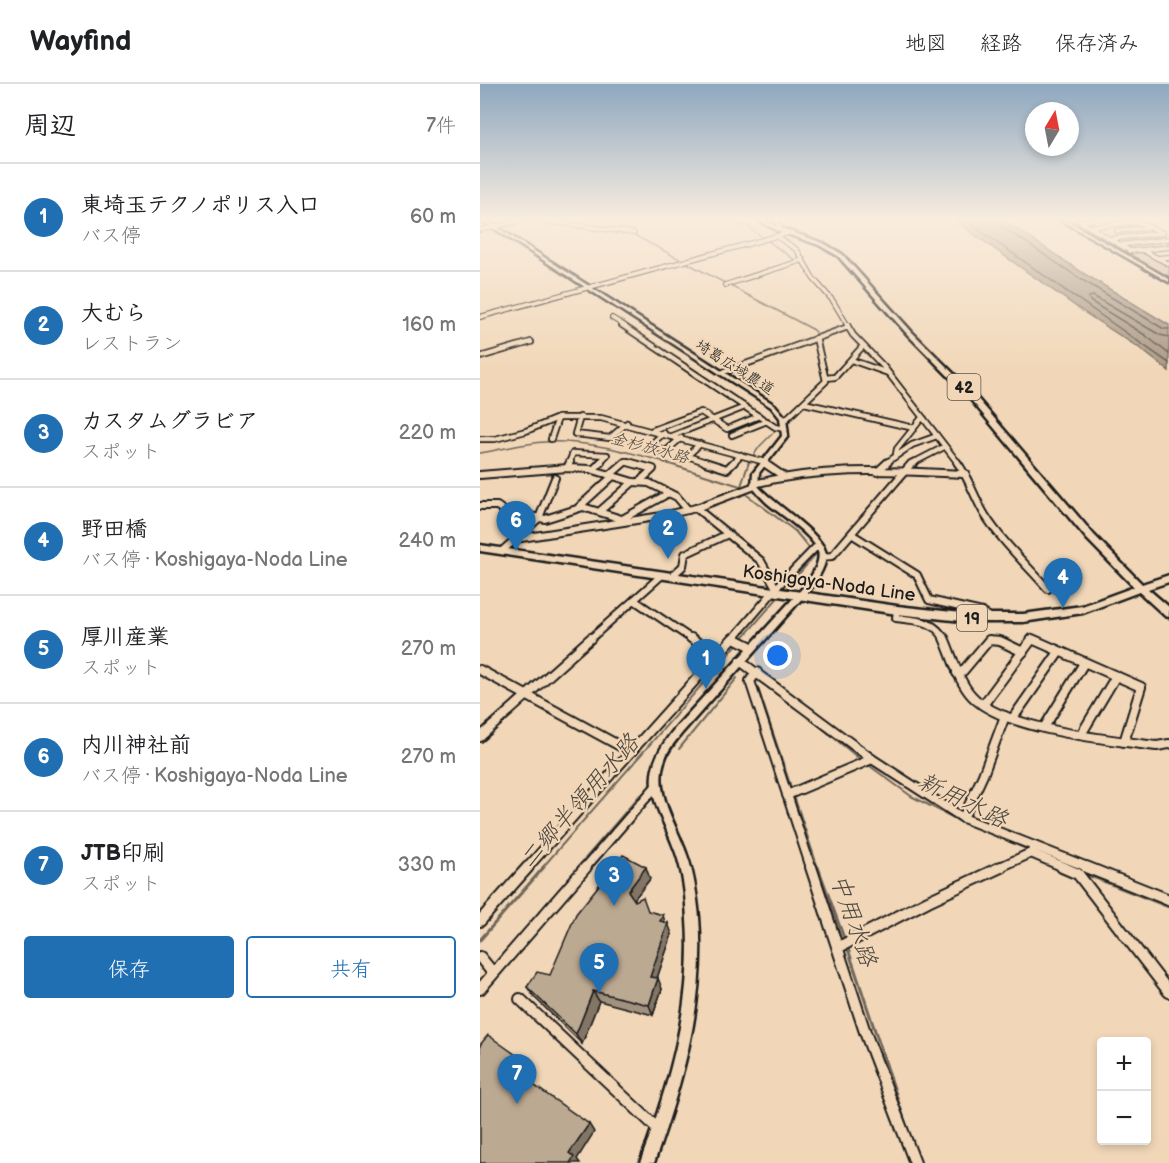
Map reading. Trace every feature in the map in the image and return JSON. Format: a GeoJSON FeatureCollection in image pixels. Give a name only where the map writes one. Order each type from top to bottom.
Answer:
{"type":"FeatureCollection","features":[{"type":"Feature","properties":{"kind":"main road","name":"42"},"geometry":{"type":"LineString","coordinates":[[854,270],[934,359],[973,398],[1050,492],[1145,588]]}},
{"type":"Feature","properties":{"kind":"main road","name":"Koshigaya-Noda Line"},"geometry":{"type":"LineString","coordinates":[[480,548],[776,590],[801,596],[897,610],[993,619],[1040,617],[1083,609],[1169,578]]}},
{"type":"Feature","properties":{"kind":"main road"},"geometry":{"type":"LineString","coordinates":[[1145,588],[1169,613]]}},
{"type":"Feature","properties":{"kind":"street","name":"埼葛広域農道"},"geometry":{"type":"LineString","coordinates":[[562,270],[773,406],[784,421]]}},
{"type":"Feature","properties":{"kind":"street"},"geometry":{"type":"LineString","coordinates":[[480,317],[652,270]]}},
{"type":"Feature","properties":{"kind":"street"},"geometry":{"type":"LineString","coordinates":[[727,284],[770,270]]}},
{"type":"Feature","properties":{"kind":"street"},"geometry":{"type":"LineString","coordinates":[[809,270],[833,301],[848,327],[966,474],[983,512],[993,527],[1048,589]]}},
{"type":"Feature","properties":{"kind":"street"},"geometry":{"type":"LineString","coordinates":[[1150,270],[1169,281]]}},
{"type":"Feature","properties":{"kind":"street"},"geometry":{"type":"LineString","coordinates":[[612,318],[780,428]]}},
{"type":"Feature","properties":{"kind":"street"},"geometry":{"type":"LineString","coordinates":[[721,373],[848,327]]}},
{"type":"Feature","properties":{"kind":"street"},"geometry":{"type":"LineString","coordinates":[[818,338],[828,378]]}},
{"type":"Feature","properties":{"kind":"street"},"geometry":{"type":"LineString","coordinates":[[480,357],[531,342]]}},
{"type":"Feature","properties":{"kind":"street"},"geometry":{"type":"LineString","coordinates":[[647,1163],[660,1131],[686,1029],[693,983],[694,949],[693,919],[684,864],[657,785],[657,769],[667,745],[740,661],[749,646],[801,596],[817,572],[822,557],[821,548],[814,539],[763,496],[754,485],[754,477],[780,444],[780,428],[784,421],[808,403],[828,378],[851,360],[863,346]]}},
{"type":"Feature","properties":{"kind":"street"},"geometry":{"type":"LineString","coordinates":[[851,360],[888,374]]}},
{"type":"Feature","properties":{"kind":"street"},"geometry":{"type":"LineString","coordinates":[[808,403],[914,428]]}},
{"type":"Feature","properties":{"kind":"street"},"geometry":{"type":"LineString","coordinates":[[672,436],[745,407]]}},
{"type":"Feature","properties":{"kind":"street"},"geometry":{"type":"LineString","coordinates":[[653,430],[701,412],[727,429],[759,416]]}},
{"type":"Feature","properties":{"kind":"street"},"geometry":{"type":"LineString","coordinates":[[580,417],[575,434],[610,438],[627,423]]}},
{"type":"Feature","properties":{"kind":"street"},"geometry":{"type":"LineString","coordinates":[[551,439],[558,418]]}},
{"type":"Feature","properties":{"kind":"street"},"geometry":{"type":"LineString","coordinates":[[480,439],[495,439],[526,431],[558,418],[601,418],[627,423],[741,455],[764,463],[783,476]]}},
{"type":"Feature","properties":{"kind":"street"},"geometry":{"type":"LineString","coordinates":[[896,454],[897,449],[924,419]]}},
{"type":"Feature","properties":{"kind":"street"},"geometry":{"type":"LineString","coordinates":[[732,435],[767,421]]}},
{"type":"Feature","properties":{"kind":"street"},"geometry":{"type":"LineString","coordinates":[[664,433],[649,446],[666,451],[681,438]]}},
{"type":"Feature","properties":{"kind":"street"},"geometry":{"type":"LineString","coordinates":[[908,436],[922,440]]}},
{"type":"Feature","properties":{"kind":"street"},"geometry":{"type":"LineString","coordinates":[[877,472],[896,454],[922,440],[936,436]]}},
{"type":"Feature","properties":{"kind":"street"},"geometry":{"type":"LineString","coordinates":[[700,444],[687,456],[727,469],[741,455]]}},
{"type":"Feature","properties":{"kind":"street"},"geometry":{"type":"LineString","coordinates":[[822,557],[832,556],[853,535],[903,473],[920,458],[944,447]]}},
{"type":"Feature","properties":{"kind":"street"},"geometry":{"type":"LineString","coordinates":[[567,468],[573,453],[607,455],[593,470]]}},
{"type":"Feature","properties":{"kind":"street"},"geometry":{"type":"LineString","coordinates":[[480,506],[497,506],[504,511],[545,519],[579,507],[626,461],[653,469],[600,510]]}},
{"type":"Feature","properties":{"kind":"street"},"geometry":{"type":"LineString","coordinates":[[480,475],[567,468],[593,470],[636,482],[650,483],[677,497],[688,510]]}},
{"type":"Feature","properties":{"kind":"street"},"geometry":{"type":"LineString","coordinates":[[515,539],[688,510],[783,476],[812,472],[966,474]]}},
{"type":"Feature","properties":{"kind":"street"},"geometry":{"type":"LineString","coordinates":[[502,551],[539,518],[555,478]]}},
{"type":"Feature","properties":{"kind":"street"},"geometry":{"type":"LineString","coordinates":[[626,520],[669,493]]}},
{"type":"Feature","properties":{"kind":"street"},"geometry":{"type":"LineString","coordinates":[[579,507],[600,510],[626,520]]}},
{"type":"Feature","properties":{"kind":"street"},"geometry":{"type":"LineString","coordinates":[[696,508],[761,561],[776,590]]}},
{"type":"Feature","properties":{"kind":"street"},"geometry":{"type":"LineString","coordinates":[[480,737],[634,600],[683,566],[686,555],[728,534]]}},
{"type":"Feature","properties":{"kind":"street"},"geometry":{"type":"LineString","coordinates":[[853,535],[917,575],[929,600],[941,605],[987,613],[993,619]]}},
{"type":"Feature","properties":{"kind":"street"},"geometry":{"type":"LineString","coordinates":[[480,921],[717,656],[735,639],[776,590],[815,548],[821,548]]}},
{"type":"Feature","properties":{"kind":"street"},"geometry":{"type":"LineString","coordinates":[[634,600],[717,656]]}},
{"type":"Feature","properties":{"kind":"street"},"geometry":{"type":"LineString","coordinates":[[897,610],[896,618],[933,625],[944,635],[964,688],[983,705],[1009,717],[1044,726],[1124,742],[1156,746],[1169,744]]}},
{"type":"Feature","properties":{"kind":"street"},"geometry":{"type":"LineString","coordinates":[[735,639],[749,646]]}},
{"type":"Feature","properties":{"kind":"street"},"geometry":{"type":"LineString","coordinates":[[983,705],[1032,639],[1141,687],[1124,742]]}},
{"type":"Feature","properties":{"kind":"street"},"geometry":{"type":"LineString","coordinates":[[957,673],[963,670],[989,640],[1000,641],[1023,652]]}},
{"type":"Feature","properties":{"kind":"street"},"geometry":{"type":"LineString","coordinates":[[963,818],[1009,717],[1059,652]]}},
{"type":"Feature","properties":{"kind":"street"},"geometry":{"type":"LineString","coordinates":[[740,661],[872,759],[963,818],[1033,850],[1078,874],[1169,992]]}},
{"type":"Feature","properties":{"kind":"street"},"geometry":{"type":"LineString","coordinates":[[1044,726],[1084,663]]}},
{"type":"Feature","properties":{"kind":"street"},"geometry":{"type":"LineString","coordinates":[[480,670],[631,752]]}},
{"type":"Feature","properties":{"kind":"street"},"geometry":{"type":"LineString","coordinates":[[757,672],[750,681],[865,1032],[915,1163]]}},
{"type":"Feature","properties":{"kind":"street"},"geometry":{"type":"LineString","coordinates":[[1082,733],[1116,676]]}},
{"type":"Feature","properties":{"kind":"street"},"geometry":{"type":"LineString","coordinates":[[787,795],[872,759]]}},
{"type":"Feature","properties":{"kind":"street"},"geometry":{"type":"LineString","coordinates":[[480,989],[657,785]]}},
{"type":"Feature","properties":{"kind":"street"},"geometry":{"type":"LineString","coordinates":[[839,947],[1033,850],[1169,900]]}},
{"type":"Feature","properties":{"kind":"street"},"geometry":{"type":"LineString","coordinates":[[480,957],[493,973]]}},
{"type":"Feature","properties":{"kind":"street"},"geometry":{"type":"LineString","coordinates":[[520,999],[660,1131]]}},
{"type":"Feature","properties":{"kind":"shaded area"},"geometry":{"type":"Polygon","coordinates":[[[1154,270],[1169,270],[1169,279],[1154,270]]]}},
{"type":"Feature","properties":{"kind":"water"},"geometry":{"type":"Polygon","coordinates":[[[1025,270],[1079,270],[1169,325],[1169,371],[1138,347],[1025,270]]]}},
{"type":"Feature","properties":{"kind":"building"},"geometry":{"type":"Polygon","coordinates":[[[623,855],[646,867],[628,891],[635,901],[643,897],[648,911],[663,915],[660,921],[668,923],[650,977],[658,978],[649,1005],[593,991],[576,1034],[527,987],[537,972],[550,975],[576,914],[623,855]]]}},
{"type":"Feature","properties":{"kind":"building"},"geometry":{"type":"Polygon","coordinates":[[[488,1035],[516,1055],[508,1067],[589,1124],[569,1153],[574,1157],[570,1163],[480,1163],[480,1045],[488,1035]]]}},
{"type":"Feature","properties":{"kind":"waterway"},"geometry":{"type":"LineString","coordinates":[[701,270],[814,330],[818,335],[829,381],[786,425]]}},
{"type":"Feature","properties":{"kind":"waterway"},"geometry":{"type":"LineString","coordinates":[[748,463],[760,446],[778,428]]}},
{"type":"Feature","properties":{"kind":"waterway","name":"金杉放水路"},"geometry":{"type":"LineString","coordinates":[[480,453],[529,444],[560,442],[607,448],[669,463]]}},
{"type":"Feature","properties":{"kind":"waterway","name":"金杉放水路"},"geometry":{"type":"LineString","coordinates":[[663,462],[740,486]]}},
{"type":"Feature","properties":{"kind":"waterway"},"geometry":{"type":"LineString","coordinates":[[749,462],[741,486],[747,495],[795,531],[815,555],[785,590]]}},
{"type":"Feature","properties":{"kind":"waterway","name":"二郷半領用水路"},"geometry":{"type":"LineString","coordinates":[[542,868],[781,594]]}},
{"type":"Feature","properties":{"kind":"waterway"},"geometry":{"type":"LineString","coordinates":[[679,749],[737,678]]}},
{"type":"Feature","properties":{"kind":"waterway","name":"新用水路"},"geometry":{"type":"LineString","coordinates":[[765,685],[799,710]]}},
{"type":"Feature","properties":{"kind":"waterway","name":"中用水路"},"geometry":{"type":"LineString","coordinates":[[758,688],[818,868]]}},
{"type":"Feature","properties":{"kind":"waterway","name":"新用水路"},"geometry":{"type":"LineString","coordinates":[[811,719],[862,761]]}},
{"type":"Feature","properties":{"kind":"waterway","name":"新用水路"},"geometry":{"type":"LineString","coordinates":[[867,764],[911,796],[958,820],[1031,851]]}},
{"type":"Feature","properties":{"kind":"waterway"},"geometry":{"type":"LineString","coordinates":[[577,868],[640,795]]}},
{"type":"Feature","properties":{"kind":"waterway","name":"二郷半領用水路"},"geometry":{"type":"LineString","coordinates":[[480,940],[544,867]]}},
{"type":"Feature","properties":{"kind":"waterway"},"geometry":{"type":"LineString","coordinates":[[531,923],[579,867]]}},
{"type":"Feature","properties":{"kind":"waterway","name":"中用水路"},"geometry":{"type":"LineString","coordinates":[[818,867],[845,941]]}},
{"type":"Feature","properties":{"kind":"waterway","name":"新用水路"},"geometry":{"type":"LineString","coordinates":[[1083,873],[1169,907]]}},
{"type":"Feature","properties":{"kind":"waterway","name":"中用水路"},"geometry":{"type":"LineString","coordinates":[[847,946],[911,1140]]}},
{"type":"Feature","properties":{"kind":"place","name":"内川神社前"},"geometry":{"type":"Point","coordinates":[516,551]}},
{"type":"Feature","properties":{"kind":"place","name":"大むら"},"geometry":{"type":"Point","coordinates":[668,559]}},
{"type":"Feature","properties":{"kind":"place","name":"野田橋"},"geometry":{"type":"Point","coordinates":[1063,608]}},
{"type":"Feature","properties":{"kind":"place","name":"東埼玉テクノポリス入口"},"geometry":{"type":"Point","coordinates":[706,689]}},
{"type":"Feature","properties":{"kind":"place","name":"カスタムグラビア"},"geometry":{"type":"Point","coordinates":[614,906]}},
{"type":"Feature","properties":{"kind":"place","name":"厚川産業"},"geometry":{"type":"Point","coordinates":[599,993]}},
{"type":"Feature","properties":{"kind":"place","name":"JTB印刷"},"geometry":{"type":"Point","coordinates":[517,1104]}}]}
